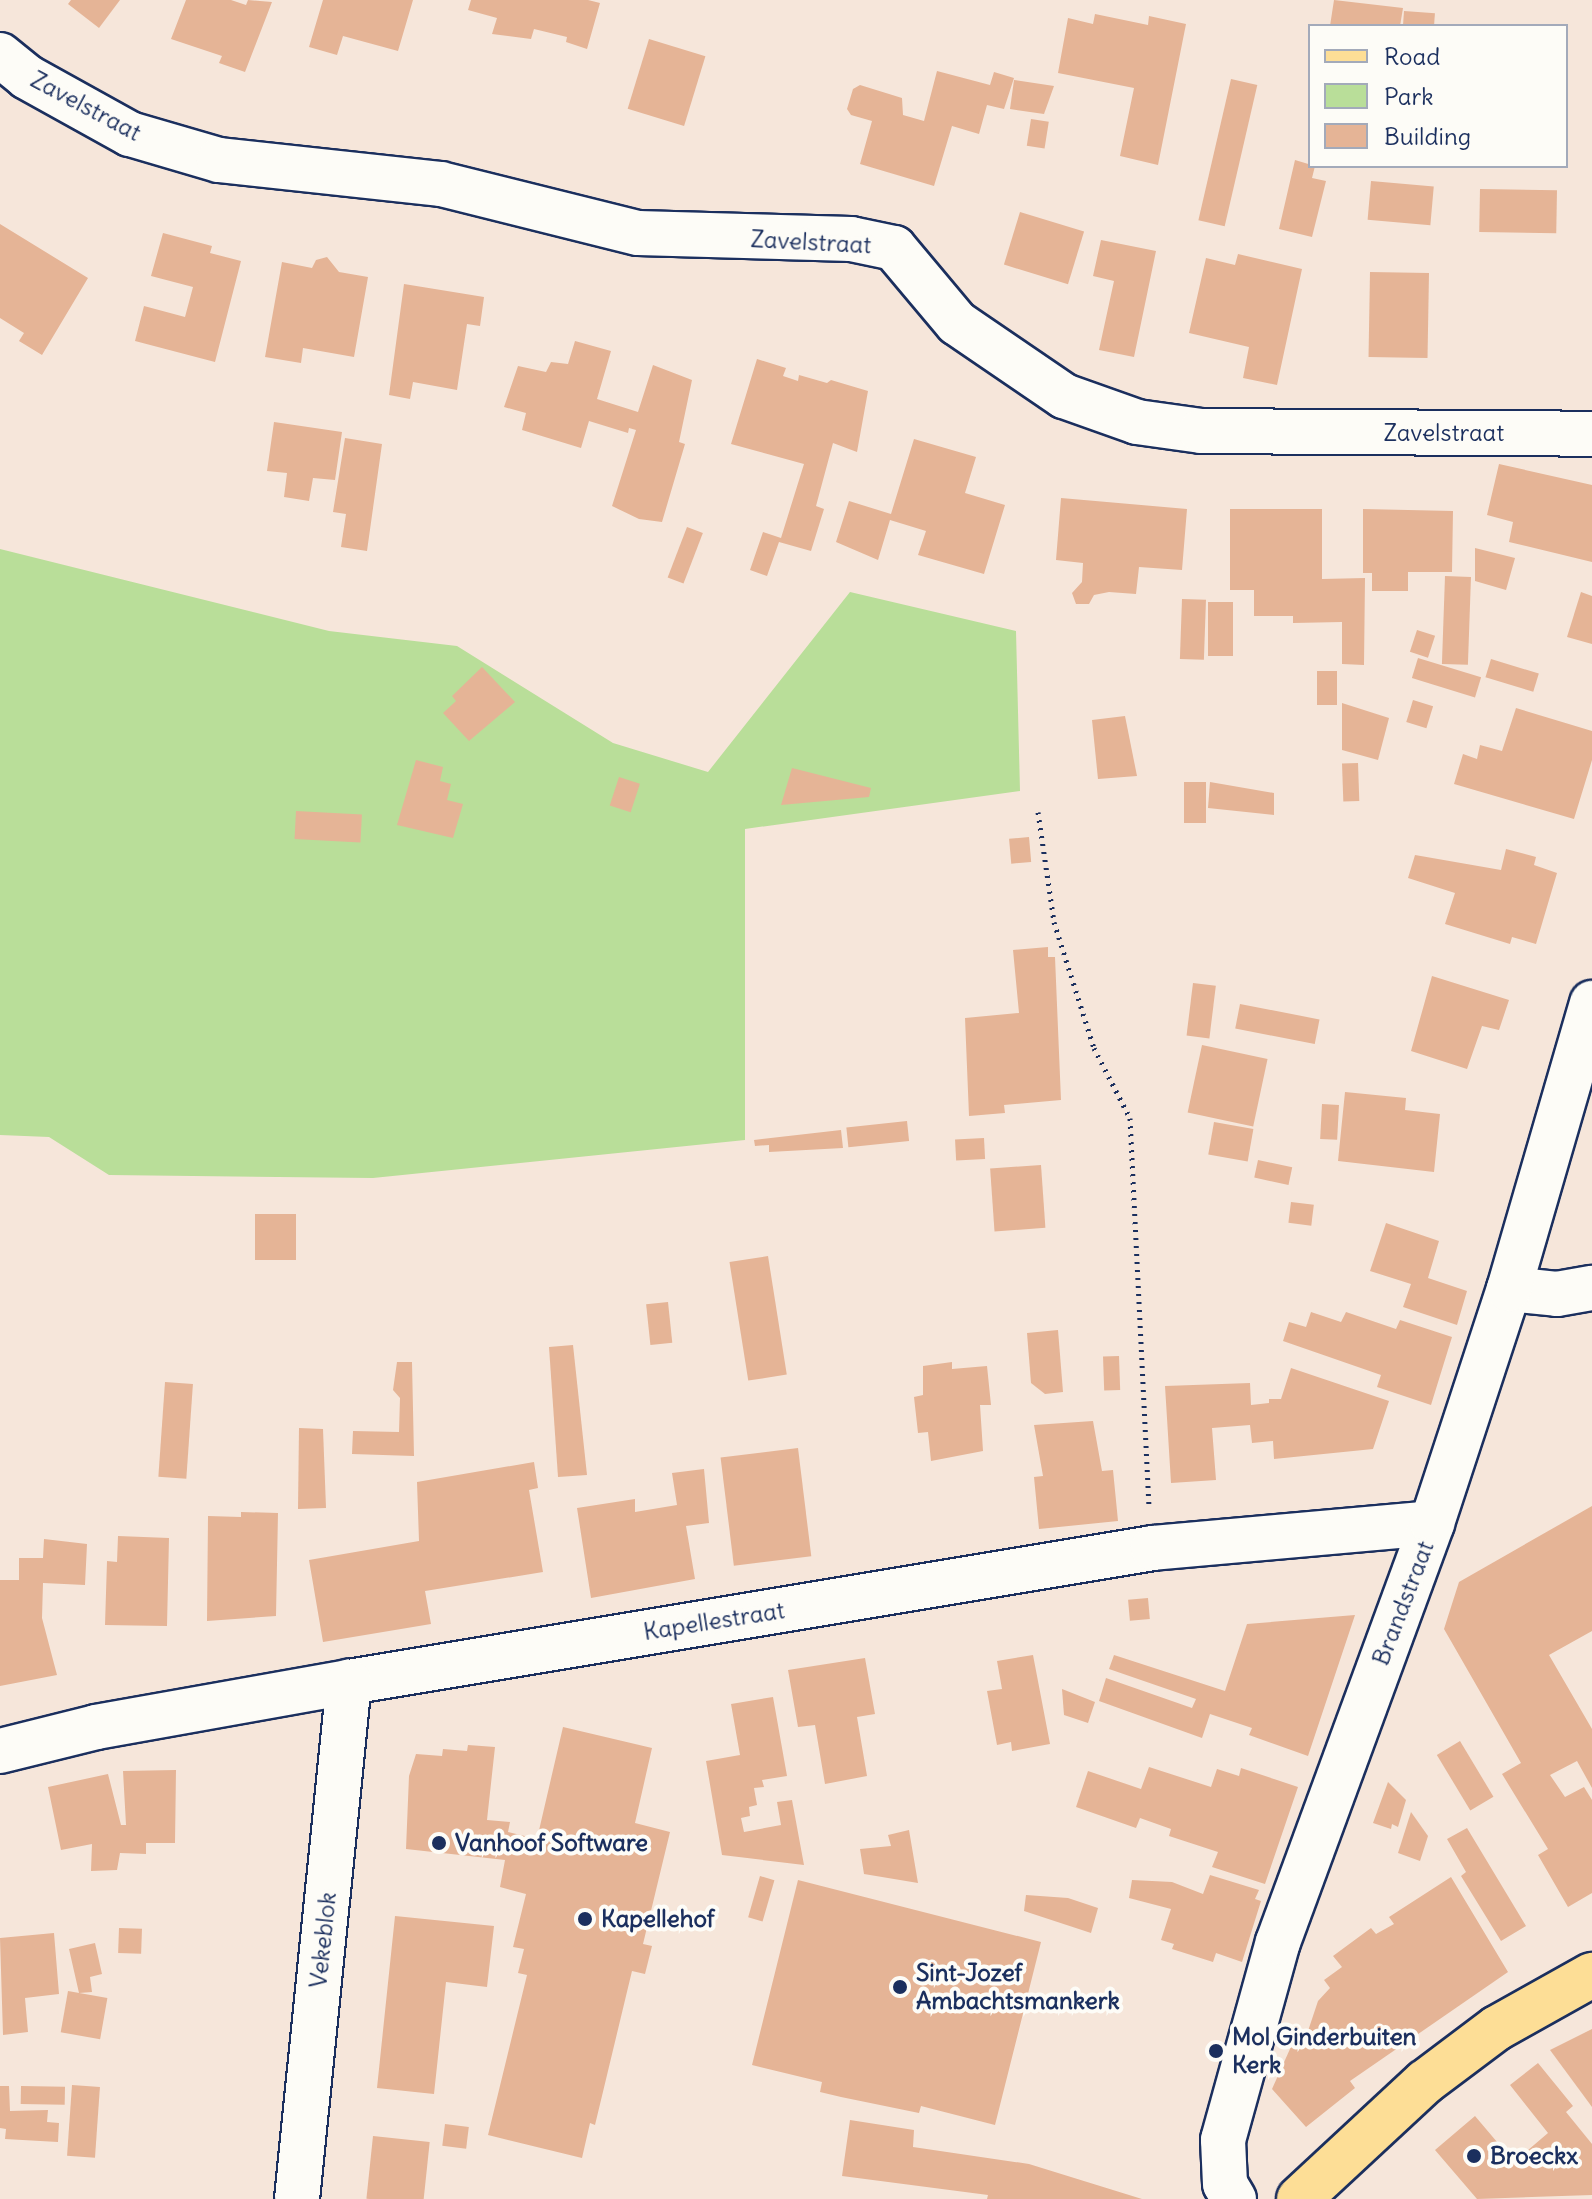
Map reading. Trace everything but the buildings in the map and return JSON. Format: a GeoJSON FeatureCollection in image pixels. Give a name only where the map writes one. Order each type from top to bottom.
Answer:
{"type":"FeatureCollection","features":[{"type":"Feature","properties":{"kind":"main road"},"geometry":{"type":"LineString","coordinates":[[1299,2199],[1425,2082],[1497,2028],[1592,1975]]}},
{"type":"Feature","properties":{"kind":"street","name":"Zavelstraat"},"geometry":{"type":"LineString","coordinates":[[0,55],[27,77],[130,134],[219,160],[441,184],[638,233],[851,239],[894,248],[957,323],[1064,396],[1137,422],[1201,431],[1592,434]]}},
{"type":"Feature","properties":{"kind":"street","name":"Brandstraat"},"geometry":{"type":"LineString","coordinates":[[1234,2199],[1225,2184],[1223,2140],[1278,1942],[1432,1523],[1509,1289],[1592,1003]]}},
{"type":"Feature","properties":{"kind":"street"},"geometry":{"type":"LineString","coordinates":[[1509,1289],[1557,1294],[1592,1288]]}},
{"type":"Feature","properties":{"kind":"street","name":"Kapellestraat"},"geometry":{"type":"LineString","coordinates":[[0,1751],[96,1727],[349,1682],[1153,1548],[1432,1523]]}},
{"type":"Feature","properties":{"kind":"street","name":"Vekeblok"},"geometry":{"type":"LineString","coordinates":[[297,2199],[349,1682]]}},
{"type":"Feature","properties":{"kind":"path"},"geometry":{"type":"LineString","coordinates":[[1038,812],[1054,922],[1094,1048],[1130,1118],[1153,1548]]}},
{"type":"Feature","properties":{"kind":"green space"},"geometry":{"type":"Polygon","coordinates":[[[0,549],[329,631],[457,646],[613,743],[708,772],[850,592],[1016,631],[1020,791],[745,829],[745,1140],[373,1178],[109,1175],[49,1137],[0,1135],[0,549]]]}},
{"type":"Feature","properties":{"kind":"place","name":"Vanhoof Software"},"geometry":{"type":"Point","coordinates":[439,1843]}},
{"type":"Feature","properties":{"kind":"place","name":"Kapellehof"},"geometry":{"type":"Point","coordinates":[585,1919]}},
{"type":"Feature","properties":{"kind":"place","name":"Sint-Jozef Ambachtsmankerk"},"geometry":{"type":"Point","coordinates":[900,1987]}},
{"type":"Feature","properties":{"kind":"place","name":"Mol Ginderbuiten Kerk"},"geometry":{"type":"Point","coordinates":[1216,2051]}},
{"type":"Feature","properties":{"kind":"place","name":"Broeckx"},"geometry":{"type":"Point","coordinates":[1474,2156]}}]}
